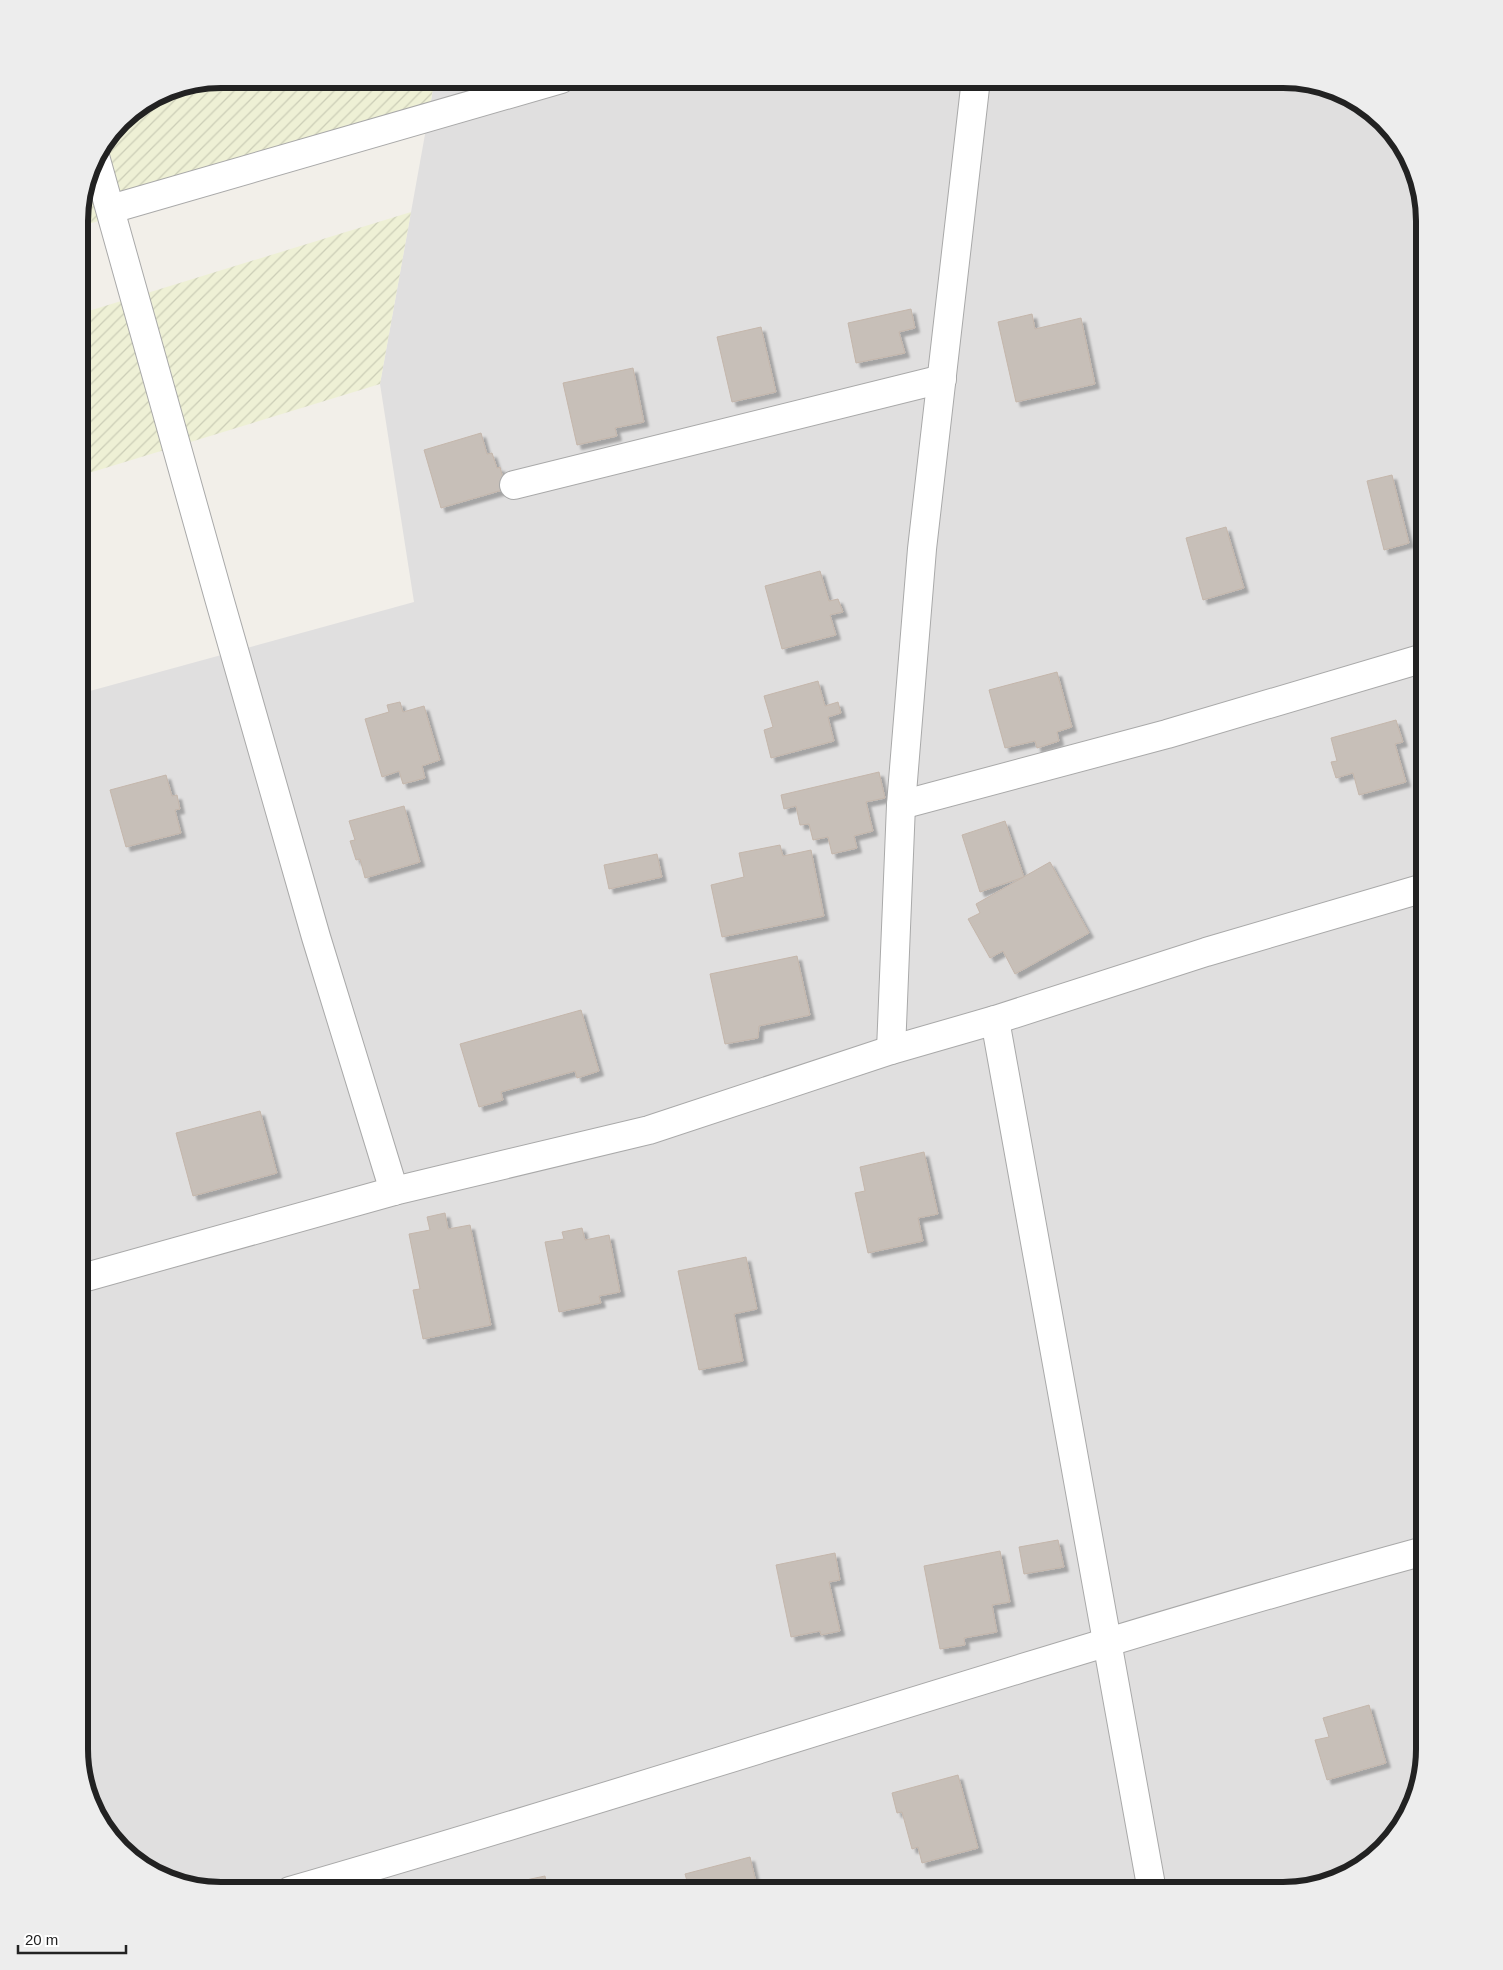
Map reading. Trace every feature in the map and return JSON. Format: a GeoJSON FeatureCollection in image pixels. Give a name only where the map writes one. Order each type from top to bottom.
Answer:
{"type":"FeatureCollection","features":[{"type":"Feature","properties":{"kind":"street"},"geometry":{"type":"LineString","coordinates":[[111,209],[530,88]]}},
{"type":"Feature","properties":{"kind":"street"},"geometry":{"type":"LineString","coordinates":[[891,1050],[901,806],[922,549],[975,88]]}},
{"type":"Feature","properties":{"kind":"street"},"geometry":{"type":"LineString","coordinates":[[99,168],[316,937],[394,1190]]}},
{"type":"Feature","properties":{"kind":"street"},"geometry":{"type":"LineString","coordinates":[[514,485],[942,379]]}},
{"type":"Feature","properties":{"kind":"street"},"geometry":{"type":"LineString","coordinates":[[901,806],[1167,734],[1416,660]]}},
{"type":"Feature","properties":{"kind":"street"},"geometry":{"type":"LineString","coordinates":[[88,1276],[394,1190],[649,1130],[891,1050],[995,1020],[1206,952],[1416,890]]}},
{"type":"Feature","properties":{"kind":"street"},"geometry":{"type":"LineString","coordinates":[[995,1020],[1150,1882]]}},
{"type":"Feature","properties":{"kind":"street"},"geometry":{"type":"LineString","coordinates":[[322,1882],[462,1842],[1108,1643],[1416,1553]]}},
{"type":"Feature","properties":{"kind":"shaded area"},"geometry":{"type":"Polygon","coordinates":[[[433,88],[1291,88],[1309,90],[1349,105],[1377,126],[1388,139],[1402,162],[1408,178],[1413,194],[1416,220],[1416,1750],[1411,1784],[1398,1816],[1377,1844],[1356,1860],[1341,1869],[1309,1880],[1283,1882],[220,1882],[186,1878],[154,1865],[126,1844],[115,1831],[101,1808],[92,1784],[88,1750],[88,692],[414,602],[380,384],[433,88]]]}},
{"type":"Feature","properties":{"kind":"green space"},"geometry":{"type":"Polygon","coordinates":[[[220,88],[433,88],[427,120],[88,224],[92,186],[101,162],[115,139],[133,120],[154,105],[194,90],[220,88]]]}},
{"type":"Feature","properties":{"kind":"green space"},"geometry":{"type":"Polygon","coordinates":[[[411,212],[380,384],[88,473],[88,311],[411,212]]]}},
{"type":"Feature","properties":{"kind":"building"},"geometry":{"type":"Polygon","coordinates":[[[911,309],[915,328],[899,332],[905,353],[856,363],[848,323],[911,309]]]}},
{"type":"Feature","properties":{"kind":"building"},"geometry":{"type":"Polygon","coordinates":[[[1032,314],[1035,329],[1081,318],[1095,384],[1016,402],[998,322],[1032,314]]]}},
{"type":"Feature","properties":{"kind":"building"},"geometry":{"type":"Polygon","coordinates":[[[761,327],[776,392],[732,402],[717,337],[761,327]]]}},
{"type":"Feature","properties":{"kind":"building"},"geometry":{"type":"Polygon","coordinates":[[[633,368],[644,422],[615,428],[617,436],[577,445],[563,383],[633,368]]]}},
{"type":"Feature","properties":{"kind":"building"},"geometry":{"type":"Polygon","coordinates":[[[481,433],[487,454],[492,453],[497,468],[500,467],[506,489],[441,508],[424,450],[481,433]]]}},
{"type":"Feature","properties":{"kind":"building"},"geometry":{"type":"Polygon","coordinates":[[[1392,475],[1409,543],[1384,550],[1367,481],[1392,475]]]}},
{"type":"Feature","properties":{"kind":"building"},"geometry":{"type":"Polygon","coordinates":[[[1226,527],[1244,588],[1203,600],[1186,538],[1226,527]]]}},
{"type":"Feature","properties":{"kind":"building"},"geometry":{"type":"Polygon","coordinates":[[[820,571],[829,601],[838,599],[843,612],[830,615],[836,635],[782,649],[765,586],[820,571]]]}},
{"type":"Feature","properties":{"kind":"building"},"geometry":{"type":"Polygon","coordinates":[[[1057,672],[1072,727],[1057,732],[1059,741],[1037,748],[1035,741],[1005,748],[989,690],[1057,672]]]}},
{"type":"Feature","properties":{"kind":"building"},"geometry":{"type":"Polygon","coordinates":[[[818,681],[825,706],[838,702],[841,713],[828,717],[834,741],[771,758],[764,730],[773,727],[764,696],[818,681]]]}},
{"type":"Feature","properties":{"kind":"building"},"geometry":{"type":"Polygon","coordinates":[[[400,702],[403,712],[424,706],[440,760],[422,766],[425,778],[403,784],[399,771],[382,777],[365,719],[389,712],[387,705],[400,702]]]}},
{"type":"Feature","properties":{"kind":"building"},"geometry":{"type":"Polygon","coordinates":[[[1396,720],[1403,742],[1395,744],[1406,782],[1359,795],[1353,773],[1336,778],[1331,762],[1337,761],[1331,738],[1396,720]]]}},
{"type":"Feature","properties":{"kind":"building"},"geometry":{"type":"Polygon","coordinates":[[[879,772],[885,798],[866,802],[873,831],[854,836],[857,848],[832,854],[828,837],[813,840],[809,824],[800,825],[796,806],[784,809],[781,795],[879,772]]]}},
{"type":"Feature","properties":{"kind":"building"},"geometry":{"type":"Polygon","coordinates":[[[166,775],[172,796],[177,795],[180,809],[175,810],[181,833],[126,847],[110,790],[166,775]]]}},
{"type":"Feature","properties":{"kind":"building"},"geometry":{"type":"Polygon","coordinates":[[[404,806],[420,862],[365,878],[360,859],[356,860],[350,841],[355,840],[349,821],[404,806]]]}},
{"type":"Feature","properties":{"kind":"building"},"geometry":{"type":"Polygon","coordinates":[[[1005,821],[1024,877],[980,892],[962,835],[1005,821]]]}},
{"type":"Feature","properties":{"kind":"building"},"geometry":{"type":"Polygon","coordinates":[[[780,845],[783,856],[811,850],[824,916],[722,937],[711,885],[744,877],[739,853],[780,845]]]}},
{"type":"Feature","properties":{"kind":"building"},"geometry":{"type":"Polygon","coordinates":[[[657,854],[662,877],[609,889],[604,865],[657,854]]]}},
{"type":"Feature","properties":{"kind":"building"},"geometry":{"type":"Polygon","coordinates":[[[1050,862],[1089,933],[1015,974],[1003,951],[990,958],[968,919],[980,913],[976,904],[1050,862]]]}},
{"type":"Feature","properties":{"kind":"building"},"geometry":{"type":"Polygon","coordinates":[[[797,956],[810,1015],[759,1026],[758,1038],[725,1044],[710,974],[797,956]]]}},
{"type":"Feature","properties":{"kind":"building"},"geometry":{"type":"Polygon","coordinates":[[[581,1010],[599,1071],[577,1078],[575,1071],[501,1092],[503,1100],[479,1107],[460,1044],[581,1010]]]}},
{"type":"Feature","properties":{"kind":"building"},"geometry":{"type":"Polygon","coordinates":[[[260,1111],[277,1173],[193,1196],[176,1133],[260,1111]]]}},
{"type":"Feature","properties":{"kind":"building"},"geometry":{"type":"Polygon","coordinates":[[[924,1152],[938,1214],[918,1218],[923,1241],[868,1253],[855,1193],[865,1191],[860,1167],[924,1152]]]}},
{"type":"Feature","properties":{"kind":"building"},"geometry":{"type":"Polygon","coordinates":[[[445,1213],[448,1229],[470,1225],[491,1325],[423,1339],[413,1290],[420,1289],[409,1234],[430,1230],[427,1217],[445,1213]]]}},
{"type":"Feature","properties":{"kind":"building"},"geometry":{"type":"Polygon","coordinates":[[[582,1228],[585,1240],[609,1235],[620,1292],[599,1296],[601,1303],[559,1312],[545,1242],[564,1239],[562,1232],[582,1228]]]}},
{"type":"Feature","properties":{"kind":"building"},"geometry":{"type":"Polygon","coordinates":[[[746,1257],[757,1309],[734,1314],[743,1361],[699,1370],[678,1271],[746,1257]]]}},
{"type":"Feature","properties":{"kind":"building"},"geometry":{"type":"Polygon","coordinates":[[[1058,1540],[1064,1567],[1024,1574],[1019,1547],[1058,1540]]]}},
{"type":"Feature","properties":{"kind":"building"},"geometry":{"type":"Polygon","coordinates":[[[1000,1551],[1010,1602],[992,1605],[997,1632],[964,1638],[965,1645],[940,1649],[924,1566],[1000,1551]]]}},
{"type":"Feature","properties":{"kind":"building"},"geometry":{"type":"Polygon","coordinates":[[[835,1553],[840,1580],[829,1582],[840,1631],[821,1635],[820,1631],[791,1637],[776,1565],[835,1553]]]}},
{"type":"Feature","properties":{"kind":"building"},"geometry":{"type":"Polygon","coordinates":[[[1369,1705],[1386,1763],[1327,1780],[1315,1740],[1329,1737],[1323,1718],[1369,1705]]]}},
{"type":"Feature","properties":{"kind":"building"},"geometry":{"type":"Polygon","coordinates":[[[958,1775],[978,1848],[922,1863],[918,1847],[912,1849],[902,1812],[897,1813],[892,1793],[958,1775]]]}},
{"type":"Feature","properties":{"kind":"building"},"geometry":{"type":"Polygon","coordinates":[[[750,1857],[756,1882],[687,1882],[685,1874],[750,1857]]]}},
{"type":"Feature","properties":{"kind":"building"},"geometry":{"type":"Polygon","coordinates":[[[545,1876],[546,1882],[516,1882],[545,1876]]]}}]}
